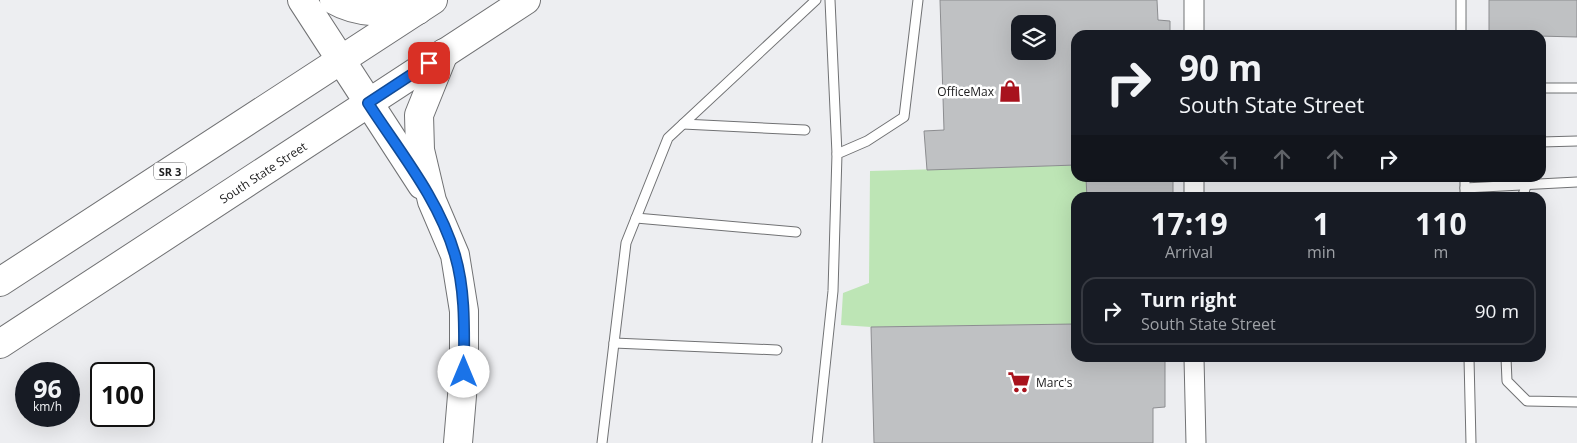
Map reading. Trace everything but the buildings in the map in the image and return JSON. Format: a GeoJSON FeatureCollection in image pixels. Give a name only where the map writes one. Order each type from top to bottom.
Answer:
{"type":"FeatureCollection","features":[{"type":"Feature","properties":{"kind":"main road"},"geometry":{"type":"LineString","coordinates":[[302,0],[432,201]]}},
{"type":"Feature","properties":{"kind":"main road"},"geometry":{"type":"LineString","coordinates":[[334,0],[354,9],[386,12],[426,5]]}},
{"type":"Feature","properties":{"kind":"main road","name":"South State Street"},"geometry":{"type":"LineString","coordinates":[[0,344],[526,0]]}},
{"type":"Feature","properties":{"kind":"main road","name":"SR 3"},"geometry":{"type":"LineString","coordinates":[[0,282],[426,5]]}},
{"type":"Feature","properties":{"kind":"main road"},"geometry":{"type":"LineString","coordinates":[[444,53],[419,115],[420,150],[432,201],[455,255],[464,311],[464,372],[458,443]]}},
{"type":"Feature","properties":{"kind":"street"},"geometry":{"type":"LineString","coordinates":[[1194,0],[1194,30]]}},
{"type":"Feature","properties":{"kind":"street"},"geometry":{"type":"LineString","coordinates":[[1194,362],[1196,443]]}},
{"type":"Feature","properties":{"kind":"lane"},"geometry":{"type":"LineString","coordinates":[[602,443],[626,243],[668,138],[816,0]]}},
{"type":"Feature","properties":{"kind":"lane"},"geometry":{"type":"LineString","coordinates":[[817,443],[833,291],[837,154],[830,0]]}},
{"type":"Feature","properties":{"kind":"lane"},"geometry":{"type":"LineString","coordinates":[[837,154],[867,141],[904,117],[918,0]]}},
{"type":"Feature","properties":{"kind":"lane"},"geometry":{"type":"LineString","coordinates":[[1461,0],[1461,30]]}},
{"type":"Feature","properties":{"kind":"lane"},"geometry":{"type":"LineString","coordinates":[[1546,88],[1577,88]]}},
{"type":"Feature","properties":{"kind":"lane"},"geometry":{"type":"LineString","coordinates":[[683,124],[805,130]]}},
{"type":"Feature","properties":{"kind":"lane"},"geometry":{"type":"LineString","coordinates":[[1546,142],[1577,141]]}},
{"type":"Feature","properties":{"kind":"lane"},"geometry":{"type":"LineString","coordinates":[[1465,188],[1526,186],[1576,181]]}},
{"type":"Feature","properties":{"kind":"lane"},"geometry":{"type":"LineString","coordinates":[[1465,182],[1465,192]]}},
{"type":"Feature","properties":{"kind":"lane"},"geometry":{"type":"LineString","coordinates":[[1524,192],[1526,186]]}},
{"type":"Feature","properties":{"kind":"lane"},"geometry":{"type":"LineString","coordinates":[[636,218],[796,232]]}},
{"type":"Feature","properties":{"kind":"lane"},"geometry":{"type":"LineString","coordinates":[[614,343],[777,350]]}},
{"type":"Feature","properties":{"kind":"lane"},"geometry":{"type":"LineString","coordinates":[[1469,362],[1471,443]]}},
{"type":"Feature","properties":{"kind":"lane"},"geometry":{"type":"LineString","coordinates":[[1506,362],[1507,381],[1527,401],[1577,402]]}},
{"type":"Feature","properties":{"kind":"green space"},"geometry":{"type":"Polygon","coordinates":[[[1071,165],[1071,182],[1086,182],[1087,192],[1071,192],[1071,324],[871,327],[841,325],[843,293],[869,283],[870,171],[1071,165]]]}},
{"type":"Feature","properties":{"kind":"place","name":"OfficeMax"},"geometry":{"type":"Point","coordinates":[1010,91]}},
{"type":"Feature","properties":{"kind":"place","name":"Marc's"},"geometry":{"type":"Point","coordinates":[1019,382]}},
{"type":"Feature","properties":{"kind":"route"},"geometry":{"type":"LineString","coordinates":[[429,63],[368,103],[432,201],[455,255],[464,311],[464,372]]}}]}
